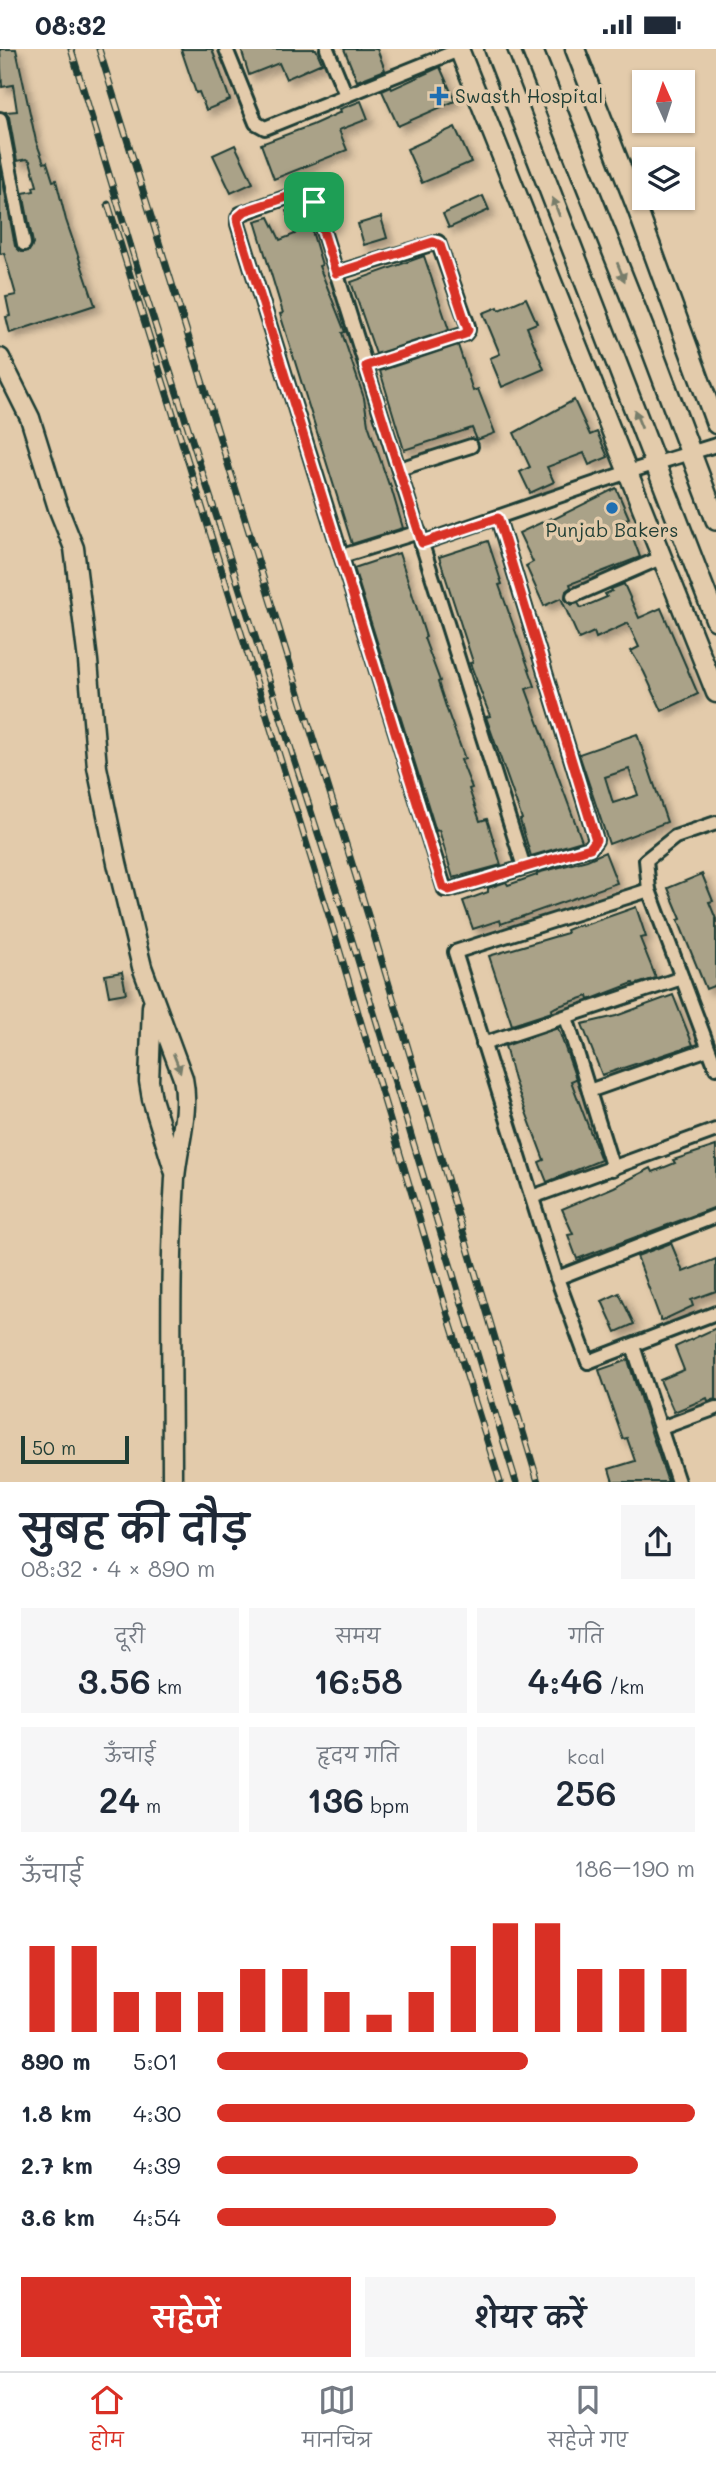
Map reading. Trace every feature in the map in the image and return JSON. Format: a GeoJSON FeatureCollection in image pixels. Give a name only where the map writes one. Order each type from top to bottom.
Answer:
{"type":"FeatureCollection","features":[{"type":"Feature","properties":{"kind":"main road"},"geometry":{"type":"LineString","coordinates":[[495,49],[716,620]]}},
{"type":"Feature","properties":{"kind":"main road"},"geometry":{"type":"LineString","coordinates":[[532,49],[647,337],[716,520]]}},
{"type":"Feature","properties":{"kind":"street"},"geometry":{"type":"LineString","coordinates":[[226,49],[256,123],[265,128],[459,49],[716,692]]}},
{"type":"Feature","properties":{"kind":"street"},"geometry":{"type":"LineString","coordinates":[[327,49],[346,95]]}},
{"type":"Feature","properties":{"kind":"street"},"geometry":{"type":"LineString","coordinates":[[575,49],[716,424]]}},
{"type":"Feature","properties":{"kind":"street"},"geometry":{"type":"LineString","coordinates":[[0,119],[24,244]]}},
{"type":"Feature","properties":{"kind":"street"},"geometry":{"type":"LineString","coordinates":[[498,518],[596,840],[590,848],[449,890],[443,887],[237,218],[245,211],[296,194],[310,196],[314,202],[524,867]]}},
{"type":"Feature","properties":{"kind":"street"},"geometry":{"type":"LineString","coordinates":[[336,273],[438,242],[468,326],[465,334],[366,366]]}},
{"type":"Feature","properties":{"kind":"street"},"geometry":{"type":"LineString","coordinates":[[0,358],[30,418],[58,508],[74,548],[88,661],[97,767],[120,876],[153,999],[183,1078],[186,1093],[176,1176],[172,1482]]}},
{"type":"Feature","properties":{"kind":"street"},"geometry":{"type":"LineString","coordinates":[[342,557],[498,518],[628,472],[716,445]]}},
{"type":"Feature","properties":{"kind":"street"},"geometry":{"type":"LineString","coordinates":[[399,470],[471,446]]}},
{"type":"Feature","properties":{"kind":"street"},"geometry":{"type":"LineString","coordinates":[[573,596],[663,558]]}},
{"type":"Feature","properties":{"kind":"street"},"geometry":{"type":"LineString","coordinates":[[716,823],[675,837],[646,860],[649,890],[716,1068]]}},
{"type":"Feature","properties":{"kind":"street"},"geometry":{"type":"LineString","coordinates":[[649,890],[455,952],[557,1278],[588,1362],[716,1313]]}},
{"type":"Feature","properties":{"kind":"street"},"geometry":{"type":"LineString","coordinates":[[483,1044],[682,978]]}},
{"type":"Feature","properties":{"kind":"street"},"geometry":{"type":"LineString","coordinates":[[153,999],[149,1081],[176,1176]]}},
{"type":"Feature","properties":{"kind":"street"},"geometry":{"type":"LineString","coordinates":[[566,1017],[613,1169]]}},
{"type":"Feature","properties":{"kind":"street"},"geometry":{"type":"LineString","coordinates":[[589,1091],[708,1049]]}},
{"type":"Feature","properties":{"kind":"street"},"geometry":{"type":"LineString","coordinates":[[532,1197],[716,1130]]}},
{"type":"Feature","properties":{"kind":"street"},"geometry":{"type":"LineString","coordinates":[[557,1278],[716,1216]]}},
{"type":"Feature","properties":{"kind":"street"},"geometry":{"type":"LineString","coordinates":[[633,1346],[678,1482]]}},
{"type":"Feature","properties":{"kind":"street"},"geometry":{"type":"LineString","coordinates":[[661,1428],[716,1408]]}},
{"type":"Feature","properties":{"kind":"building"},"geometry":{"type":"Polygon","coordinates":[[[0,49],[16,49],[36,141],[53,181],[56,180],[66,220],[95,305],[10,333],[6,317],[10,316],[6,297],[16,295],[4,253],[0,254],[0,165],[15,246],[22,252],[29,251],[33,243],[23,193],[34,191],[33,187],[37,186],[30,161],[17,161],[9,117],[5,112],[17,111],[13,85],[2,87],[0,49]]]}},
{"type":"Feature","properties":{"kind":"building"},"geometry":{"type":"Polygon","coordinates":[[[181,49],[212,49],[230,100],[206,110],[199,92],[196,93],[181,49]]]}},
{"type":"Feature","properties":{"kind":"building"},"geometry":{"type":"Polygon","coordinates":[[[241,49],[316,49],[322,63],[286,79],[279,63],[249,75],[241,49]]]}},
{"type":"Feature","properties":{"kind":"building"},"geometry":{"type":"Polygon","coordinates":[[[344,49],[377,49],[385,70],[357,81],[344,49]]]}},
{"type":"Feature","properties":{"kind":"building"},"geometry":{"type":"Polygon","coordinates":[[[440,67],[455,101],[398,126],[382,91],[440,67]]]}},
{"type":"Feature","properties":{"kind":"building"},"geometry":{"type":"Polygon","coordinates":[[[361,101],[368,119],[339,130],[347,150],[274,179],[261,144],[312,125],[361,101]]]}},
{"type":"Feature","properties":{"kind":"building"},"geometry":{"type":"Polygon","coordinates":[[[455,127],[471,162],[422,183],[407,149],[455,127]]]}},
{"type":"Feature","properties":{"kind":"building"},"geometry":{"type":"Polygon","coordinates":[[[235,145],[253,183],[231,193],[213,155],[235,145]]]}},
{"type":"Feature","properties":{"kind":"building"},"geometry":{"type":"Polygon","coordinates":[[[483,196],[489,210],[449,228],[443,214],[483,196]]]}},
{"type":"Feature","properties":{"kind":"building"},"geometry":{"type":"Polygon","coordinates":[[[304,204],[322,265],[319,266],[345,332],[342,333],[364,398],[368,424],[403,528],[352,544],[280,314],[283,313],[255,221],[269,217],[280,240],[295,234],[286,211],[304,204]]]}},
{"type":"Feature","properties":{"kind":"building"},"geometry":{"type":"Polygon","coordinates":[[[381,217],[387,238],[364,245],[358,224],[381,217]]]}},
{"type":"Feature","properties":{"kind":"building"},"geometry":{"type":"Polygon","coordinates":[[[424,256],[449,330],[376,354],[351,282],[424,256]]]}},
{"type":"Feature","properties":{"kind":"building"},"geometry":{"type":"Polygon","coordinates":[[[526,298],[537,323],[527,327],[544,369],[502,387],[490,358],[500,354],[483,313],[498,307],[499,310],[526,298]]]}},
{"type":"Feature","properties":{"kind":"building"},"geometry":{"type":"Polygon","coordinates":[[[458,345],[473,391],[478,389],[495,433],[477,440],[472,428],[404,450],[380,371],[458,345]]]}},
{"type":"Feature","properties":{"kind":"building"},"geometry":{"type":"Polygon","coordinates":[[[574,400],[590,435],[597,432],[608,457],[589,465],[584,453],[547,467],[554,482],[530,493],[520,472],[530,467],[514,433],[574,400]]]}},
{"type":"Feature","properties":{"kind":"building"},"geometry":{"type":"Polygon","coordinates":[[[616,488],[629,518],[626,519],[640,557],[570,584],[565,599],[571,605],[578,603],[581,608],[607,597],[605,594],[612,591],[611,589],[624,584],[639,618],[661,608],[698,694],[662,711],[631,651],[639,647],[628,623],[596,638],[594,632],[579,639],[561,598],[544,606],[526,566],[533,562],[519,533],[616,488]]]}},
{"type":"Feature","properties":{"kind":"building"},"geometry":{"type":"Polygon","coordinates":[[[488,541],[502,584],[499,585],[535,686],[526,689],[582,841],[531,856],[520,820],[522,819],[486,717],[490,716],[470,663],[473,662],[439,557],[488,541]]]}},
{"type":"Feature","properties":{"kind":"building"},"geometry":{"type":"Polygon","coordinates":[[[399,553],[426,637],[424,638],[440,681],[438,682],[465,759],[461,760],[472,788],[469,789],[480,821],[487,819],[501,865],[453,878],[354,568],[399,553]]]}},
{"type":"Feature","properties":{"kind":"building"},"geometry":{"type":"Polygon","coordinates":[[[637,734],[667,822],[609,844],[579,754],[637,734]],[[629,769],[605,777],[613,803],[638,795],[629,769]]]}},
{"type":"Feature","properties":{"kind":"building"},"geometry":{"type":"Polygon","coordinates":[[[605,852],[617,883],[501,924],[500,920],[473,929],[463,901],[488,892],[488,888],[506,882],[508,885],[605,852]]]}},
{"type":"Feature","properties":{"kind":"building"},"geometry":{"type":"Polygon","coordinates":[[[702,874],[713,901],[709,902],[716,919],[716,985],[706,989],[668,888],[702,874]]]}},
{"type":"Feature","properties":{"kind":"building"},"geometry":{"type":"Polygon","coordinates":[[[636,907],[646,937],[640,938],[656,978],[634,985],[633,983],[589,1000],[588,996],[556,1007],[552,1012],[512,1025],[489,956],[567,933],[566,930],[581,924],[582,926],[636,907]]]}},
{"type":"Feature","properties":{"kind":"building"},"geometry":{"type":"Polygon","coordinates":[[[122,972],[126,993],[109,996],[105,975],[122,972]]]}},
{"type":"Feature","properties":{"kind":"building"},"geometry":{"type":"Polygon","coordinates":[[[673,995],[693,1045],[602,1075],[582,1024],[616,1016],[673,995]]]}},
{"type":"Feature","properties":{"kind":"building"},"geometry":{"type":"Polygon","coordinates":[[[558,1028],[576,1079],[571,1081],[601,1160],[547,1182],[539,1162],[544,1160],[514,1080],[505,1046],[558,1028]]]}},
{"type":"Feature","properties":{"kind":"building"},"geometry":{"type":"Polygon","coordinates":[[[716,1146],[716,1207],[577,1259],[568,1235],[573,1234],[562,1209],[651,1168],[653,1172],[675,1163],[673,1160],[716,1146]]]}},
{"type":"Feature","properties":{"kind":"building"},"geometry":{"type":"Polygon","coordinates":[[[671,1243],[683,1272],[716,1259],[716,1291],[691,1300],[693,1306],[661,1321],[637,1256],[671,1243]]]}},
{"type":"Feature","properties":{"kind":"building"},"geometry":{"type":"Polygon","coordinates":[[[619,1293],[634,1324],[616,1332],[602,1301],[619,1293]]]}},
{"type":"Feature","properties":{"kind":"building"},"geometry":{"type":"Polygon","coordinates":[[[716,1328],[716,1399],[708,1401],[707,1398],[674,1412],[660,1380],[684,1370],[675,1347],[716,1328]]]}},
{"type":"Feature","properties":{"kind":"building"},"geometry":{"type":"Polygon","coordinates":[[[628,1360],[668,1482],[613,1482],[609,1469],[635,1461],[627,1438],[623,1439],[599,1370],[628,1360]]]}},
{"type":"Feature","properties":{"kind":"railway"},"geometry":{"type":"LineString","coordinates":[[71,49],[144,290],[348,927],[516,1482]]}},
{"type":"Feature","properties":{"kind":"railway"},"geometry":{"type":"LineString","coordinates":[[99,49],[372,928],[538,1482]]}},
{"type":"Feature","properties":{"kind":"railway"},"geometry":{"type":"LineString","coordinates":[[108,204],[334,932],[500,1482]]}},
{"type":"Feature","properties":{"kind":"place","name":"Swasth Hospital"},"geometry":{"type":"Point","coordinates":[439,96]}},
{"type":"Feature","properties":{"kind":"place","name":"Punjab Bakers"},"geometry":{"type":"Point","coordinates":[612,508]}},
{"type":"Feature","properties":{"kind":"route"},"geometry":{"type":"LineString","coordinates":[[296,194],[310,196],[314,202],[336,273],[433,242],[440,245],[468,330],[465,334],[366,366],[422,543],[498,518],[596,840],[590,848],[449,890],[443,887],[238,224],[237,218],[245,211],[296,194]]}}]}
